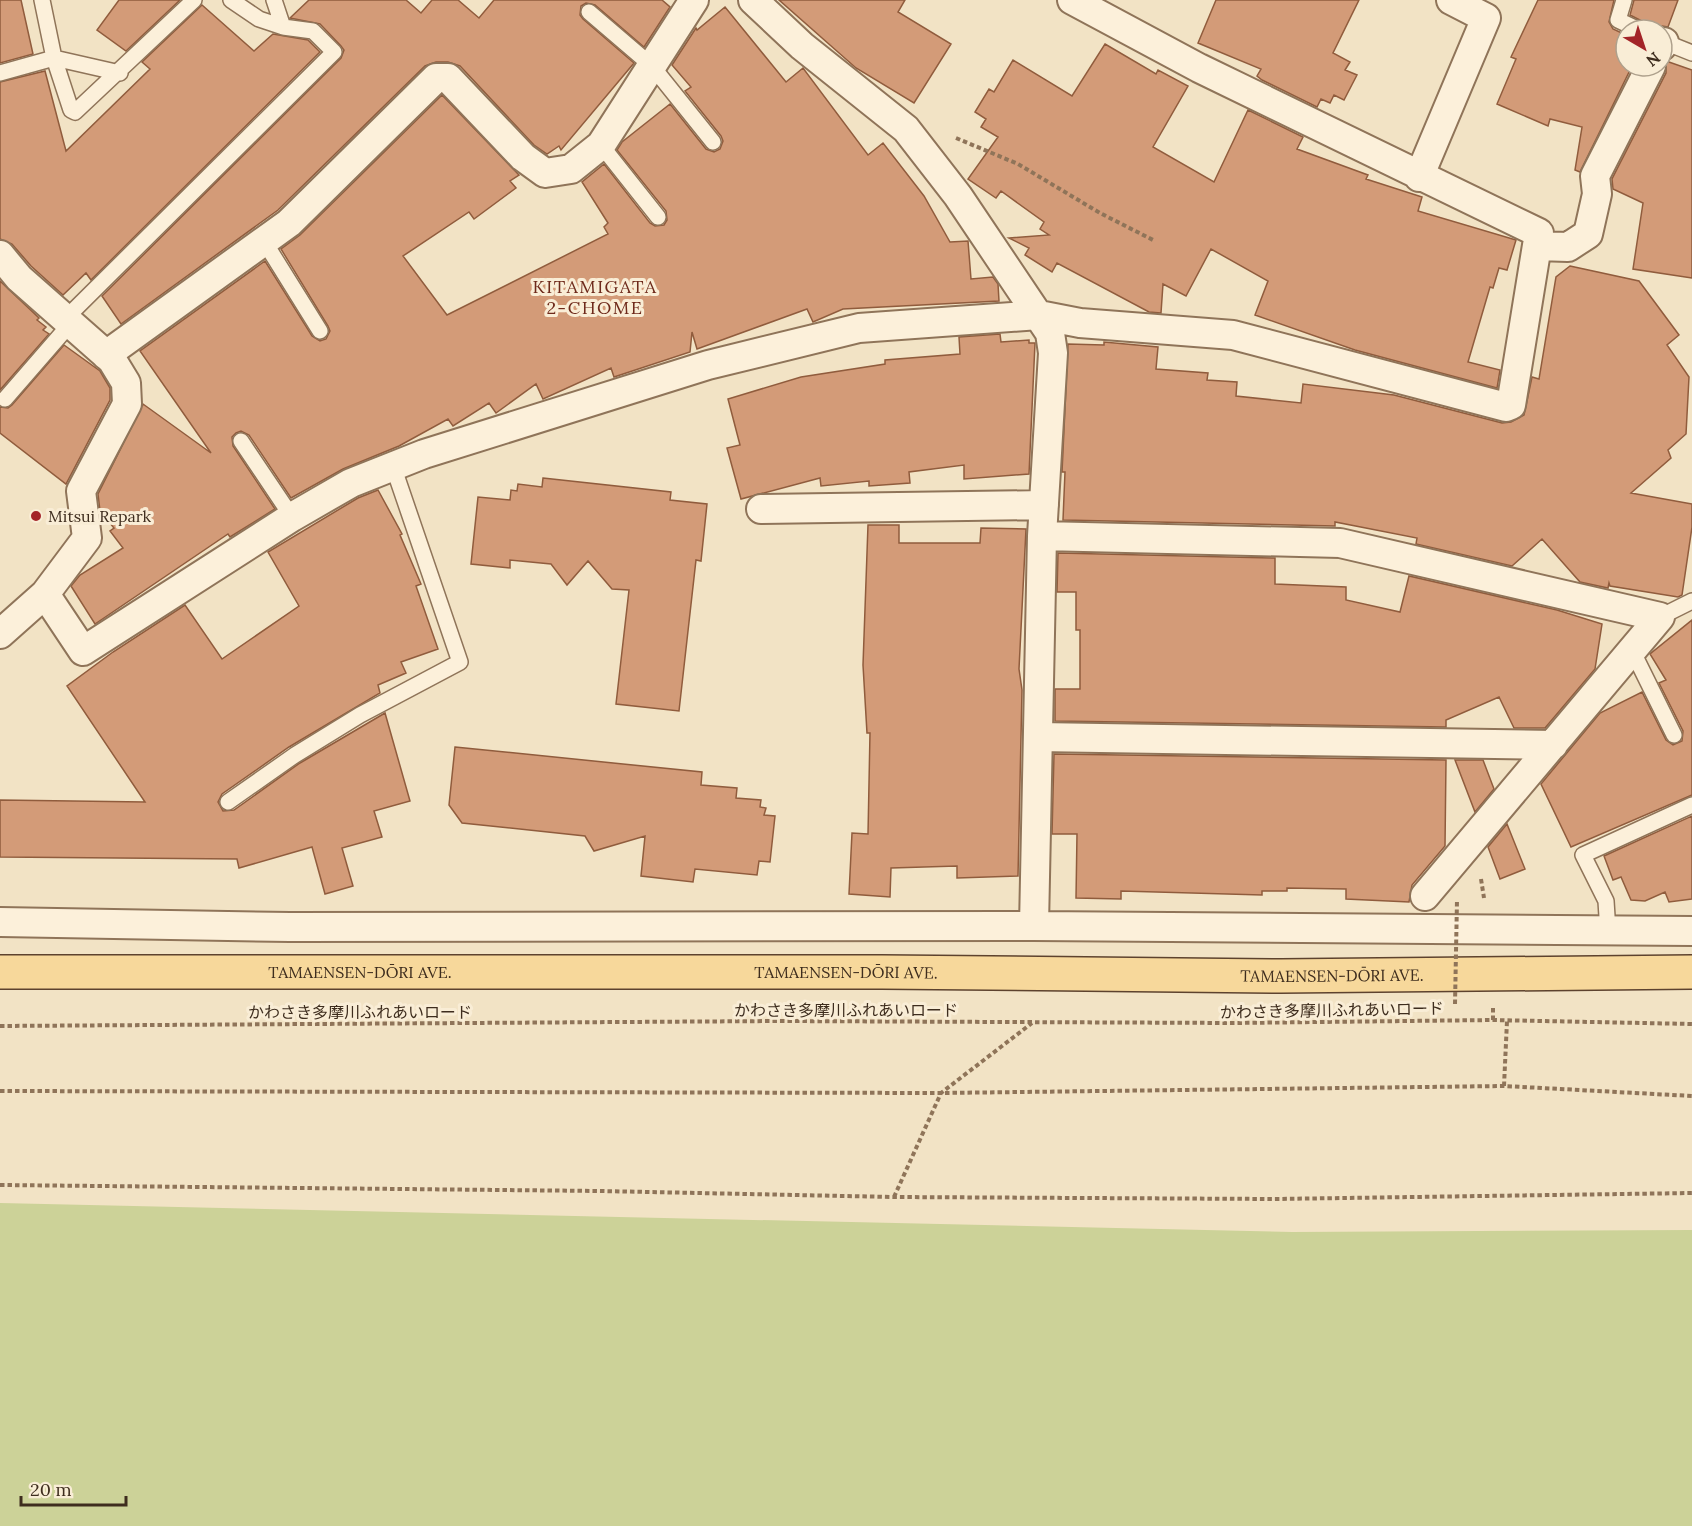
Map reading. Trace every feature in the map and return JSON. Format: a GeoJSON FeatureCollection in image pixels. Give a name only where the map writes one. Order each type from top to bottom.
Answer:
{"type":"FeatureCollection","features":[{"type":"Feature","properties":{"kind":"main road","name":"TAMAENSEN-DŌRI AVE."},"geometry":{"type":"LineString","coordinates":[[0,972],[882,972],[1270,976],[1692,972]]}},
{"type":"Feature","properties":{"kind":"street"},"geometry":{"type":"LineString","coordinates":[[106,355],[289,223],[436,78],[448,78],[524,157],[545,173],[571,169],[601,145],[694,0]]}},
{"type":"Feature","properties":{"kind":"street"},"geometry":{"type":"LineString","coordinates":[[753,0],[802,46],[906,129],[958,196],[1050,333],[1053,354],[1042,536],[1034,926]]}},
{"type":"Feature","properties":{"kind":"street"},"geometry":{"type":"LineString","coordinates":[[45,594],[83,651],[292,517],[351,483],[424,454],[708,365],[859,328],[1039,315],[1080,323],[1233,335],[1506,407],[1511,405],[1539,233],[1419,177],[1199,68],[1072,0]]}},
{"type":"Feature","properties":{"kind":"street"},"geometry":{"type":"LineString","coordinates":[[1419,177],[1486,18],[1451,0]]}},
{"type":"Feature","properties":{"kind":"street"},"geometry":{"type":"LineString","coordinates":[[1537,246],[1568,247],[1588,234],[1597,194],[1595,176],[1641,78]]}},
{"type":"Feature","properties":{"kind":"street"},"geometry":{"type":"LineString","coordinates":[[0,255],[19,278],[106,355],[126,382],[127,404],[81,490],[87,538],[45,594],[0,634]]}},
{"type":"Feature","properties":{"kind":"street"},"geometry":{"type":"LineString","coordinates":[[761,509],[1044,505]]}},
{"type":"Feature","properties":{"kind":"street"},"geometry":{"type":"LineString","coordinates":[[1042,536],[1340,543],[1660,617],[1425,896]]}},
{"type":"Feature","properties":{"kind":"street"},"geometry":{"type":"LineString","coordinates":[[1038,737],[1553,745]]}},
{"type":"Feature","properties":{"kind":"street"},"geometry":{"type":"LineString","coordinates":[[0,922],[290,927],[1034,926],[1419,931],[1692,931]]}},
{"type":"Feature","properties":{"kind":"lane"},"geometry":{"type":"LineString","coordinates":[[42,0],[54,58],[70,110],[75,112],[120,73],[194,0]]}},
{"type":"Feature","properties":{"kind":"lane"},"geometry":{"type":"LineString","coordinates":[[5,399],[68,321],[334,52],[313,31],[283,27],[259,19],[231,0]]}},
{"type":"Feature","properties":{"kind":"lane"},"geometry":{"type":"LineString","coordinates":[[274,0],[283,27]]}},
{"type":"Feature","properties":{"kind":"lane"},"geometry":{"type":"LineString","coordinates":[[1619,18],[1624,0]]}},
{"type":"Feature","properties":{"kind":"lane"},"geometry":{"type":"LineString","coordinates":[[589,12],[652,66],[713,142]]}},
{"type":"Feature","properties":{"kind":"lane"},"geometry":{"type":"LineString","coordinates":[[1674,49],[1692,53]]}},
{"type":"Feature","properties":{"kind":"lane"},"geometry":{"type":"LineString","coordinates":[[0,73],[54,58],[120,73]]}},
{"type":"Feature","properties":{"kind":"lane"},"geometry":{"type":"LineString","coordinates":[[601,145],[658,217]]}},
{"type":"Feature","properties":{"kind":"lane"},"geometry":{"type":"LineString","coordinates":[[264,241],[320,331]]}},
{"type":"Feature","properties":{"kind":"lane"},"geometry":{"type":"LineString","coordinates":[[241,441],[292,517]]}},
{"type":"Feature","properties":{"kind":"lane"},"geometry":{"type":"LineString","coordinates":[[228,802],[295,755],[350,721],[460,662],[393,466]]}},
{"type":"Feature","properties":{"kind":"lane"},"geometry":{"type":"LineString","coordinates":[[1660,617],[1692,601]]}},
{"type":"Feature","properties":{"kind":"lane"},"geometry":{"type":"LineString","coordinates":[[1632,650],[1674,735]]}},
{"type":"Feature","properties":{"kind":"lane"},"geometry":{"type":"LineString","coordinates":[[1608,932],[1606,901],[1583,855],[1692,805]]}},
{"type":"Feature","properties":{"kind":"lane"},"geometry":{"type":"LineString","coordinates":[[1419,931],[1425,896]]}},
{"type":"Feature","properties":{"kind":"path"},"geometry":{"type":"LineString","coordinates":[[906,129],[939,131],[1018,164],[1100,213],[1155,241]]}},
{"type":"Feature","properties":{"kind":"path"},"geometry":{"type":"LineString","coordinates":[[1455,1004],[1457,900]]}},
{"type":"Feature","properties":{"kind":"path"},"geometry":{"type":"LineString","coordinates":[[1493,1004],[1493,1020]]}},
{"type":"Feature","properties":{"kind":"path","name":"かわさき多摩川ふれあいロード"},"geometry":{"type":"LineString","coordinates":[[0,1026],[779,1021],[1033,1023],[1493,1020],[1692,1024]]}},
{"type":"Feature","properties":{"kind":"path"},"geometry":{"type":"LineString","coordinates":[[1504,1086],[1507,1021]]}},
{"type":"Feature","properties":{"kind":"path"},"geometry":{"type":"LineString","coordinates":[[894,1197],[941,1093],[1033,1023]]}},
{"type":"Feature","properties":{"kind":"path"},"geometry":{"type":"LineString","coordinates":[[0,1091],[941,1093],[1504,1086],[1692,1096]]}},
{"type":"Feature","properties":{"kind":"path"},"geometry":{"type":"LineString","coordinates":[[0,1185],[600,1191],[894,1197],[1274,1199],[1692,1193]]}},
{"type":"Feature","properties":{"kind":"green space"},"geometry":{"type":"Polygon","coordinates":[[[0,1203],[1292,1232],[1692,1230],[1692,1526],[0,1526],[0,1203]]]}},
{"type":"Feature","properties":{"kind":"building"},"geometry":{"type":"Polygon","coordinates":[[[0,0],[21,0],[33,54],[0,63],[0,0]]]}},
{"type":"Feature","properties":{"kind":"building"},"geometry":{"type":"Polygon","coordinates":[[[119,0],[180,0],[126,51],[97,30],[119,0]]]}},
{"type":"Feature","properties":{"kind":"building"},"geometry":{"type":"Polygon","coordinates":[[[309,0],[406,0],[421,13],[432,0],[458,0],[479,18],[494,0],[662,0],[670,7],[644,47],[595,5],[586,3],[581,6],[580,15],[583,19],[634,63],[561,150],[559,146],[547,154],[534,145],[460,66],[448,62],[436,62],[425,66],[278,210],[121,324],[102,296],[341,58],[344,50],[320,24],[290,18],[309,0]]]}},
{"type":"Feature","properties":{"kind":"building"},"geometry":{"type":"Polygon","coordinates":[[[779,0],[905,0],[898,12],[951,44],[914,103],[856,68],[779,0]]]}},
{"type":"Feature","properties":{"kind":"building"},"geometry":{"type":"Polygon","coordinates":[[[1216,0],[1359,0],[1333,53],[1350,62],[1345,70],[1357,75],[1344,100],[1334,95],[1330,103],[1321,99],[1317,107],[1262,80],[1257,76],[1261,69],[1198,43],[1216,0]]]}},
{"type":"Feature","properties":{"kind":"building"},"geometry":{"type":"Polygon","coordinates":[[[1538,0],[1614,0],[1609,22],[1614,29],[1614,78],[1626,78],[1580,172],[1575,170],[1582,127],[1550,119],[1548,126],[1497,104],[1516,59],[1511,57],[1538,0]]]}},
{"type":"Feature","properties":{"kind":"building"},"geometry":{"type":"Polygon","coordinates":[[[1634,0],[1678,0],[1671,18],[1636,18],[1630,15],[1634,0]]]}},
{"type":"Feature","properties":{"kind":"building"},"geometry":{"type":"Polygon","coordinates":[[[202,5],[254,51],[273,34],[308,40],[320,52],[91,280],[86,273],[63,295],[31,266],[12,244],[0,239],[0,82],[45,71],[66,151],[150,69],[142,62],[202,5]]]}},
{"type":"Feature","properties":{"kind":"building"},"geometry":{"type":"Polygon","coordinates":[[[725,7],[786,82],[803,68],[868,155],[883,143],[924,196],[950,242],[968,241],[971,279],[993,277],[998,284],[999,301],[843,309],[813,322],[807,309],[697,349],[692,332],[690,352],[614,377],[611,368],[543,399],[536,384],[496,413],[489,403],[453,426],[448,419],[399,446],[343,469],[291,498],[249,435],[241,431],[232,437],[233,446],[275,509],[230,537],[228,534],[95,624],[71,586],[80,575],[123,548],[110,531],[114,528],[100,511],[98,494],[143,404],[211,453],[140,351],[265,261],[312,336],[320,341],[326,339],[330,331],[328,326],[281,249],[300,235],[442,95],[519,175],[510,181],[516,188],[474,219],[469,212],[403,256],[447,315],[608,234],[604,227],[608,223],[582,182],[604,164],[650,223],[655,226],[664,225],[667,220],[666,211],[617,150],[622,142],[670,104],[706,149],[714,152],[720,149],[723,141],[721,136],[685,91],[691,87],[672,65],[696,28],[697,30],[725,7]]]}},
{"type":"Feature","properties":{"kind":"building"},"geometry":{"type":"Polygon","coordinates":[[[1105,44],[1156,74],[1158,70],[1188,86],[1153,147],[1214,182],[1248,110],[1303,137],[1297,149],[1368,175],[1366,179],[1422,197],[1418,211],[1516,240],[1507,270],[1499,268],[1493,288],[1490,287],[1468,362],[1500,370],[1497,388],[1355,350],[1255,315],[1268,281],[1211,249],[1186,296],[1163,284],[1161,313],[1149,312],[1057,263],[1052,272],[1025,255],[1029,248],[1009,238],[1049,235],[1040,229],[1044,222],[1001,191],[996,198],[968,179],[998,137],[981,127],[986,119],[975,112],[989,89],[994,92],[1013,60],[1072,96],[1105,44]]]}},
{"type":"Feature","properties":{"kind":"building"},"geometry":{"type":"Polygon","coordinates":[[[1674,64],[1692,70],[1692,278],[1633,269],[1643,203],[1613,189],[1612,179],[1663,78],[1674,78],[1674,64]]]}},
{"type":"Feature","properties":{"kind":"building"},"geometry":{"type":"Polygon","coordinates":[[[1570,266],[1639,281],[1679,335],[1667,345],[1689,377],[1686,434],[1668,450],[1671,458],[1631,493],[1692,504],[1692,527],[1682,595],[1678,597],[1610,586],[1609,583],[1608,588],[1580,582],[1542,539],[1512,566],[1416,544],[1417,538],[1335,522],[1335,526],[1063,520],[1065,472],[1062,472],[1068,344],[1104,345],[1104,342],[1158,347],[1156,369],[1208,373],[1207,380],[1237,382],[1236,396],[1301,403],[1303,384],[1394,395],[1502,423],[1511,422],[1524,415],[1532,377],[1539,379],[1556,277],[1570,266]]]}},
{"type":"Feature","properties":{"kind":"building"},"geometry":{"type":"Polygon","coordinates":[[[0,281],[39,318],[37,320],[46,327],[43,330],[49,334],[0,390],[0,281]]]}},
{"type":"Feature","properties":{"kind":"building"},"geometry":{"type":"Polygon","coordinates":[[[1000,334],[1001,342],[1029,340],[1029,343],[1035,343],[1029,474],[964,479],[964,465],[909,472],[910,483],[869,486],[869,481],[821,486],[820,478],[741,499],[727,448],[740,445],[728,399],[801,377],[885,364],[885,360],[960,354],[959,337],[1000,334]]]}},
{"type":"Feature","properties":{"kind":"building"},"geometry":{"type":"Polygon","coordinates":[[[64,345],[100,371],[110,388],[110,400],[66,484],[0,433],[0,407],[8,408],[12,405],[64,345]]]}},
{"type":"Feature","properties":{"kind":"building"},"geometry":{"type":"Polygon","coordinates":[[[543,478],[671,492],[670,500],[707,504],[701,561],[696,560],[679,711],[616,704],[629,590],[612,589],[588,561],[567,585],[551,564],[510,560],[510,568],[471,564],[478,497],[510,500],[511,490],[517,491],[518,484],[542,487],[543,478]]]}},
{"type":"Feature","properties":{"kind":"building"},"geometry":{"type":"Polygon","coordinates":[[[378,490],[402,534],[400,535],[421,584],[416,586],[438,649],[401,662],[406,673],[378,685],[380,693],[289,747],[222,794],[218,802],[223,811],[234,810],[300,763],[385,713],[410,801],[374,811],[382,837],[342,848],[353,886],[325,894],[312,847],[239,868],[237,859],[0,857],[0,800],[145,802],[67,686],[113,652],[185,605],[222,659],[299,606],[268,552],[358,498],[378,490]]]}},
{"type":"Feature","properties":{"kind":"building"},"geometry":{"type":"Polygon","coordinates":[[[868,525],[899,525],[899,543],[980,543],[981,528],[1026,529],[1019,669],[1022,690],[1018,876],[957,878],[957,866],[891,868],[890,897],[849,894],[852,833],[868,834],[870,733],[867,733],[863,665],[868,525]]]}},
{"type":"Feature","properties":{"kind":"building"},"geometry":{"type":"Polygon","coordinates":[[[1058,553],[1275,558],[1275,584],[1346,587],[1346,600],[1400,612],[1409,576],[1557,610],[1602,624],[1595,669],[1545,728],[1514,728],[1499,697],[1446,720],[1446,727],[1055,721],[1055,689],[1080,689],[1080,630],[1076,630],[1076,592],[1057,592],[1058,553]]]}},
{"type":"Feature","properties":{"kind":"building"},"geometry":{"type":"Polygon","coordinates":[[[1692,620],[1692,795],[1571,847],[1541,784],[1600,713],[1642,692],[1666,740],[1673,745],[1682,741],[1683,731],[1659,683],[1666,680],[1650,654],[1692,620]]]}},
{"type":"Feature","properties":{"kind":"building"},"geometry":{"type":"Polygon","coordinates":[[[455,747],[702,772],[701,785],[737,788],[736,798],[761,800],[760,807],[766,808],[764,815],[775,816],[770,862],[759,861],[757,875],[695,869],[693,882],[641,876],[645,836],[594,851],[585,836],[462,823],[449,805],[455,747]]]}},
{"type":"Feature","properties":{"kind":"building"},"geometry":{"type":"Polygon","coordinates":[[[1054,754],[1446,760],[1445,846],[1412,885],[1409,902],[1346,899],[1346,889],[1287,888],[1287,891],[1262,891],[1262,895],[1121,891],[1121,899],[1076,898],[1077,834],[1052,834],[1054,754]]]}},
{"type":"Feature","properties":{"kind":"building"},"geometry":{"type":"Polygon","coordinates":[[[1455,760],[1483,760],[1494,789],[1475,812],[1455,760]]]}},
{"type":"Feature","properties":{"kind":"building"},"geometry":{"type":"Polygon","coordinates":[[[1692,816],[1692,899],[1669,902],[1665,892],[1645,901],[1631,900],[1621,877],[1613,880],[1604,856],[1692,816]]]}},
{"type":"Feature","properties":{"kind":"building"},"geometry":{"type":"Polygon","coordinates":[[[1507,824],[1525,869],[1500,879],[1488,847],[1507,824]]]}},
{"type":"Feature","properties":{"kind":"place","name":"Mitsui Repark"},"geometry":{"type":"Point","coordinates":[36,516]}},
{"type":"Feature","properties":{"kind":"district","name":"KITAMIGATA 2-CHOME"},"geometry":{"type":"Point","coordinates":[595,297]}}]}
